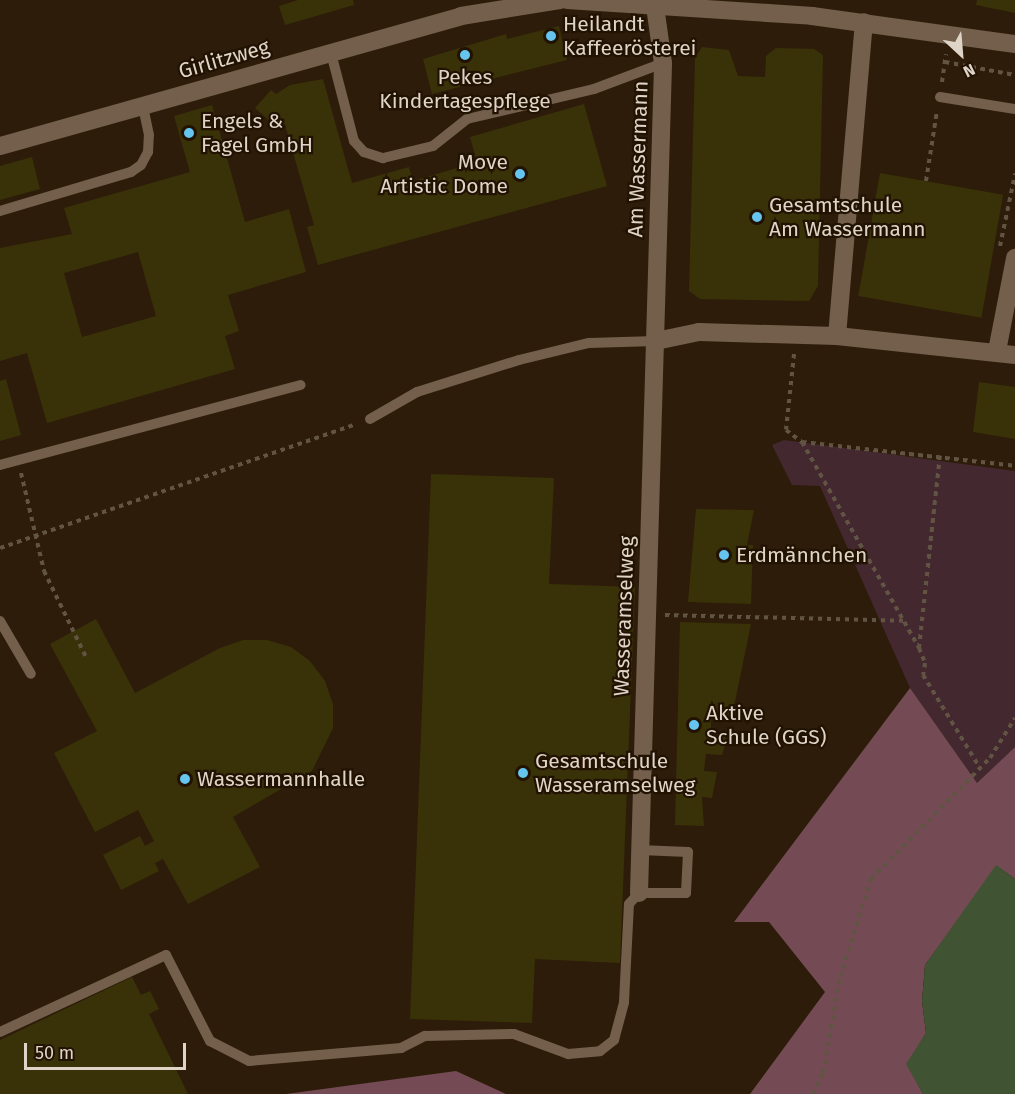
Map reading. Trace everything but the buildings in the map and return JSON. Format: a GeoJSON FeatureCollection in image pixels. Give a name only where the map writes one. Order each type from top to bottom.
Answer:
{"type":"FeatureCollection","features":[{"type":"Feature","properties":{"kind":"street","name":"Girlitzweg"},"geometry":{"type":"LineString","coordinates":[[0,146],[331,53],[460,8],[560,0]]}},
{"type":"Feature","properties":{"kind":"street"},"geometry":{"type":"LineString","coordinates":[[567,0],[864,22],[1015,44]]}},
{"type":"Feature","properties":{"kind":"street","name":"Am Wassermann"},"geometry":{"type":"LineString","coordinates":[[655,6],[663,63],[656,341]]}},
{"type":"Feature","properties":{"kind":"street"},"geometry":{"type":"LineString","coordinates":[[837,336],[864,22]]}},
{"type":"Feature","properties":{"kind":"street"},"geometry":{"type":"LineString","coordinates":[[656,341],[699,332],[796,334],[1006,353],[1015,258]]}},
{"type":"Feature","properties":{"kind":"street","name":"Wasseramselweg"},"geometry":{"type":"LineString","coordinates":[[639,893],[656,341]]}},
{"type":"Feature","properties":{"kind":"lane"},"geometry":{"type":"LineString","coordinates":[[331,53],[354,141],[364,152],[383,158],[433,146],[467,119],[594,89],[663,63]]}},
{"type":"Feature","properties":{"kind":"lane"},"geometry":{"type":"LineString","coordinates":[[939,97],[1015,109]]}},
{"type":"Feature","properties":{"kind":"lane"},"geometry":{"type":"LineString","coordinates":[[0,211],[131,172],[141,165],[148,152],[149,135],[143,106]]}},
{"type":"Feature","properties":{"kind":"lane"},"geometry":{"type":"LineString","coordinates":[[370,419],[417,392],[519,360],[589,343],[656,341]]}},
{"type":"Feature","properties":{"kind":"lane"},"geometry":{"type":"LineString","coordinates":[[0,465],[301,385]]}},
{"type":"Feature","properties":{"kind":"lane"},"geometry":{"type":"LineString","coordinates":[[0,621],[31,674]]}},
{"type":"Feature","properties":{"kind":"lane"},"geometry":{"type":"LineString","coordinates":[[0,1032],[165,955],[210,1041],[249,1061],[401,1048],[425,1036],[514,1034],[568,1054],[600,1051],[614,1040],[624,1002],[629,904],[639,893],[686,893],[688,852],[640,850]]}},
{"type":"Feature","properties":{"kind":"path"},"geometry":{"type":"LineString","coordinates":[[945,62],[1015,75]]}},
{"type":"Feature","properties":{"kind":"path"},"geometry":{"type":"LineString","coordinates":[[796,334],[786,430],[802,442],[919,648]]}},
{"type":"Feature","properties":{"kind":"path"},"geometry":{"type":"LineString","coordinates":[[0,548],[370,419]]}},
{"type":"Feature","properties":{"kind":"path"},"geometry":{"type":"LineString","coordinates":[[802,442],[940,455],[1015,466]]}},
{"type":"Feature","properties":{"kind":"path"},"geometry":{"type":"LineString","coordinates":[[940,455],[919,648],[923,675],[980,768]]}},
{"type":"Feature","properties":{"kind":"path"},"geometry":{"type":"LineString","coordinates":[[19,460],[44,571],[87,659]]}},
{"type":"Feature","properties":{"kind":"path"},"geometry":{"type":"LineString","coordinates":[[647,614],[904,621]]}},
{"type":"Feature","properties":{"kind":"path"},"geometry":{"type":"LineString","coordinates":[[813,1094],[823,1073],[840,977],[871,879],[980,768],[1015,718]]}},
{"type":"Feature","properties":{"kind":"shaded area"},"geometry":{"type":"Polygon","coordinates":[[[784,440],[1015,471],[1015,747],[977,783],[910,688],[820,486],[792,485],[772,445],[784,440]]]}},
{"type":"Feature","properties":{"kind":"shaded area"},"geometry":{"type":"Polygon","coordinates":[[[910,688],[977,783],[1015,747],[1015,879],[997,866],[925,965],[922,1001],[926,1033],[907,1064],[923,1094],[750,1094],[825,992],[769,922],[734,922],[910,688]]]}},
{"type":"Feature","properties":{"kind":"shaded area"},"geometry":{"type":"Polygon","coordinates":[[[996,865],[1015,879],[1015,1094],[923,1094],[906,1064],[926,1033],[922,1001],[925,965],[996,865]]]}},
{"type":"Feature","properties":{"kind":"shaded area"},"geometry":{"type":"Polygon","coordinates":[[[456,1071],[506,1094],[286,1094],[456,1071]]]}},
{"type":"Feature","properties":{"kind":"place","name":"Heilandt Kaffeerösterei"},"geometry":{"type":"Point","coordinates":[551,36]}},
{"type":"Feature","properties":{"kind":"place","name":"Pekes Kindertagespflege"},"geometry":{"type":"Point","coordinates":[465,55]}},
{"type":"Feature","properties":{"kind":"place","name":"Engels & Fagel GmbH"},"geometry":{"type":"Point","coordinates":[189,133]}},
{"type":"Feature","properties":{"kind":"place","name":"Move Artistic Dome"},"geometry":{"type":"Point","coordinates":[520,174]}},
{"type":"Feature","properties":{"kind":"place","name":"Gesamtschule Am Wassermann"},"geometry":{"type":"Point","coordinates":[757,217]}},
{"type":"Feature","properties":{"kind":"place","name":"Erdmännchen"},"geometry":{"type":"Point","coordinates":[724,555]}},
{"type":"Feature","properties":{"kind":"place","name":"Aktive Schule (GGS)"},"geometry":{"type":"Point","coordinates":[694,725]}},
{"type":"Feature","properties":{"kind":"place","name":"Gesamtschule Wasseramselweg"},"geometry":{"type":"Point","coordinates":[523,773]}},
{"type":"Feature","properties":{"kind":"place","name":"Wassermannhalle"},"geometry":{"type":"Point","coordinates":[185,779]}}]}
